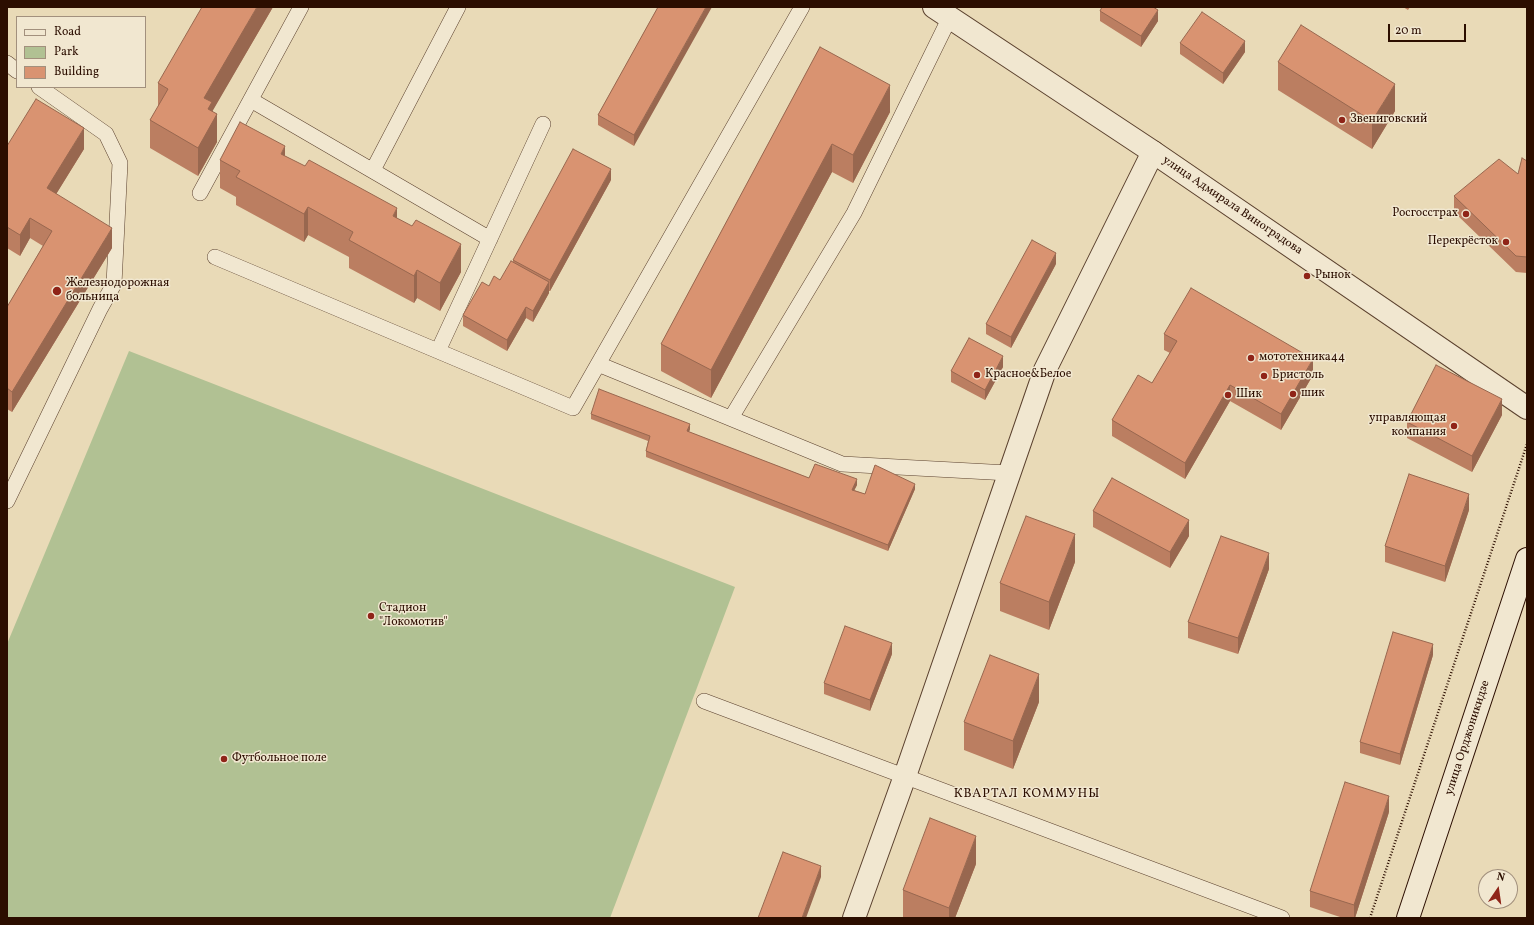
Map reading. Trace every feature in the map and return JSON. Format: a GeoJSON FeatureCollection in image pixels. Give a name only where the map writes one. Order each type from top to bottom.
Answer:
{"type":"FeatureCollection","features":[{"type":"Feature","properties":{"kind":"street","name":"улица Адмирала Виноградова"},"geometry":{"type":"LineString","coordinates":[[942,12],[1153,152],[1527,408]]}},
{"type":"Feature","properties":{"kind":"street"},"geometry":{"type":"LineString","coordinates":[[854,918],[905,776],[1045,370],[1153,152]]}},
{"type":"Feature","properties":{"kind":"street","name":"улица Орджоникидзе"},"geometry":{"type":"LineString","coordinates":[[1408,918],[1527,559]]}},
{"type":"Feature","properties":{"kind":"lane"},"geometry":{"type":"LineString","coordinates":[[200,193],[301,7]]}},
{"type":"Feature","properties":{"kind":"lane"},"geometry":{"type":"LineString","coordinates":[[373,170],[458,7]]}},
{"type":"Feature","properties":{"kind":"lane"},"geometry":{"type":"LineString","coordinates":[[216,257],[573,408],[802,7]]}},
{"type":"Feature","properties":{"kind":"lane"},"geometry":{"type":"LineString","coordinates":[[731,418],[854,213],[942,12]]}},
{"type":"Feature","properties":{"kind":"lane"},"geometry":{"type":"LineString","coordinates":[[7,63],[16,70]]}},
{"type":"Feature","properties":{"kind":"lane"},"geometry":{"type":"LineString","coordinates":[[7,501],[100,309],[114,284],[120,163],[106,134],[39,88]]}},
{"type":"Feature","properties":{"kind":"lane"},"geometry":{"type":"LineString","coordinates":[[251,100],[490,239]]}},
{"type":"Feature","properties":{"kind":"lane"},"geometry":{"type":"LineString","coordinates":[[438,351],[543,124]]}},
{"type":"Feature","properties":{"kind":"lane"},"geometry":{"type":"LineString","coordinates":[[598,364],[842,464],[1009,473]]}},
{"type":"Feature","properties":{"kind":"lane"},"geometry":{"type":"LineString","coordinates":[[704,701],[1282,918]]}},
{"type":"Feature","properties":{"kind":"path"},"geometry":{"type":"LineString","coordinates":[[1370,918],[1527,444]]}},
{"type":"Feature","properties":{"kind":"green space","name":"Стадион \"Локомотив\""},"geometry":{"type":"Polygon","coordinates":[[[129,351],[735,587],[610,918],[7,918],[7,644],[129,351]]]}},
{"type":"Feature","properties":{"kind":"building"},"geometry":{"type":"Polygon","coordinates":[[[202,7],[257,7],[204,98],[212,102],[208,109],[217,114],[198,148],[150,120],[168,89],[158,83],[202,7]]]}},
{"type":"Feature","properties":{"kind":"building"},"geometry":{"type":"Polygon","coordinates":[[[658,7],[706,7],[634,135],[598,115],[658,7]]]}},
{"type":"Feature","properties":{"kind":"building"},"geometry":{"type":"Polygon","coordinates":[[[1102,7],[1153,7],[1158,10],[1141,36],[1100,11],[1102,7]]]}},
{"type":"Feature","properties":{"kind":"building"},"geometry":{"type":"Polygon","coordinates":[[[1202,12],[1245,41],[1223,73],[1180,43],[1202,12]]]}},
{"type":"Feature","properties":{"kind":"building"},"geometry":{"type":"Polygon","coordinates":[[[1301,25],[1395,84],[1372,121],[1278,62],[1301,25]]]}},
{"type":"Feature","properties":{"kind":"building"},"geometry":{"type":"Polygon","coordinates":[[[820,47],[890,85],[853,155],[832,144],[711,370],[661,344],[820,47]]]}},
{"type":"Feature","properties":{"kind":"building","name":"Железнодорожная больница"},"geometry":{"type":"Polygon","coordinates":[[[36,99],[84,128],[47,188],[112,228],[12,392],[7,388],[7,307],[52,231],[30,218],[20,235],[7,227],[7,146],[36,99]]]}},
{"type":"Feature","properties":{"kind":"building"},"geometry":{"type":"Polygon","coordinates":[[[240,122],[285,146],[281,154],[305,166],[309,160],[397,208],[393,216],[412,226],[416,220],[461,244],[440,283],[417,270],[414,276],[349,240],[353,232],[308,207],[304,214],[236,177],[240,171],[220,160],[240,122]]]}},
{"type":"Feature","properties":{"kind":"building"},"geometry":{"type":"Polygon","coordinates":[[[573,149],[611,169],[550,280],[513,260],[573,149]]]}},
{"type":"Feature","properties":{"kind":"building","name":"Перекрёсток"},"geometry":{"type":"Polygon","coordinates":[[[1522,158],[1527,161],[1527,257],[1516,256],[1454,196],[1499,159],[1518,174],[1522,158]]]}},
{"type":"Feature","properties":{"kind":"building"},"geometry":{"type":"Polygon","coordinates":[[[1032,240],[1056,253],[1011,337],[986,324],[1032,240]]]}},
{"type":"Feature","properties":{"kind":"building"},"geometry":{"type":"Polygon","coordinates":[[[511,261],[549,282],[533,311],[526,307],[507,340],[463,315],[482,282],[489,286],[494,276],[500,280],[511,261]]]}},
{"type":"Feature","properties":{"kind":"building","name":"Шик"},"geometry":{"type":"Polygon","coordinates":[[[1191,288],[1313,359],[1281,414],[1230,385],[1185,463],[1112,420],[1138,375],[1152,383],[1177,341],[1164,334],[1191,288]]]}},
{"type":"Feature","properties":{"kind":"building","name":"Красное&Белое"},"geometry":{"type":"Polygon","coordinates":[[[969,338],[1003,356],[985,390],[951,371],[969,338]]]}},
{"type":"Feature","properties":{"kind":"building","name":"управляющая компания"},"geometry":{"type":"Polygon","coordinates":[[[1436,365],[1502,399],[1472,456],[1407,422],[1436,365]]]}},
{"type":"Feature","properties":{"kind":"building"},"geometry":{"type":"Polygon","coordinates":[[[599,389],[690,424],[687,431],[809,478],[815,464],[857,479],[852,490],[865,494],[875,465],[915,484],[888,545],[646,451],[650,436],[591,414],[599,389]]]}},
{"type":"Feature","properties":{"kind":"building"},"geometry":{"type":"Polygon","coordinates":[[[1409,474],[1469,494],[1445,566],[1385,546],[1409,474]]]}},
{"type":"Feature","properties":{"kind":"building"},"geometry":{"type":"Polygon","coordinates":[[[1112,478],[1189,520],[1170,552],[1093,511],[1112,478]]]}},
{"type":"Feature","properties":{"kind":"building"},"geometry":{"type":"Polygon","coordinates":[[[1026,516],[1075,534],[1049,602],[1000,583],[1026,516]]]}},
{"type":"Feature","properties":{"kind":"building"},"geometry":{"type":"Polygon","coordinates":[[[1221,536],[1269,553],[1238,638],[1188,622],[1221,536]]]}},
{"type":"Feature","properties":{"kind":"building"},"geometry":{"type":"Polygon","coordinates":[[[845,626],[892,643],[870,700],[824,683],[845,626]]]}},
{"type":"Feature","properties":{"kind":"building"},"geometry":{"type":"Polygon","coordinates":[[[1393,632],[1433,644],[1400,754],[1360,742],[1393,632]]]}},
{"type":"Feature","properties":{"kind":"building"},"geometry":{"type":"Polygon","coordinates":[[[990,655],[1039,674],[1013,741],[964,722],[990,655]]]}},
{"type":"Feature","properties":{"kind":"building"},"geometry":{"type":"Polygon","coordinates":[[[1345,782],[1389,796],[1354,905],[1310,891],[1345,782]]]}},
{"type":"Feature","properties":{"kind":"building"},"geometry":{"type":"Polygon","coordinates":[[[930,818],[976,836],[949,908],[903,890],[930,818]]]}},
{"type":"Feature","properties":{"kind":"building"},"geometry":{"type":"Polygon","coordinates":[[[783,852],[821,866],[802,918],[758,918],[783,852]]]}},
{"type":"Feature","properties":{"kind":"place","name":"Звениговский"},"geometry":{"type":"Point","coordinates":[1342,120]}},
{"type":"Feature","properties":{"kind":"place","name":"Росгосстрах"},"geometry":{"type":"Point","coordinates":[1466,214]}},
{"type":"Feature","properties":{"kind":"place","name":"Перекрёсток"},"geometry":{"type":"Point","coordinates":[1506,242]}},
{"type":"Feature","properties":{"kind":"place","name":"Рынок"},"geometry":{"type":"Point","coordinates":[1307,276]}},
{"type":"Feature","properties":{"kind":"place","name":"Железнодорожная больница"},"geometry":{"type":"Point","coordinates":[57,291]}},
{"type":"Feature","properties":{"kind":"place","name":"мототехника44"},"geometry":{"type":"Point","coordinates":[1251,358]}},
{"type":"Feature","properties":{"kind":"place","name":"Красное&Белое"},"geometry":{"type":"Point","coordinates":[977,375]}},
{"type":"Feature","properties":{"kind":"place","name":"Бристоль"},"geometry":{"type":"Point","coordinates":[1264,376]}},
{"type":"Feature","properties":{"kind":"place","name":"шик"},"geometry":{"type":"Point","coordinates":[1293,394]}},
{"type":"Feature","properties":{"kind":"place","name":"Шик"},"geometry":{"type":"Point","coordinates":[1228,395]}},
{"type":"Feature","properties":{"kind":"place","name":"управляющая компания"},"geometry":{"type":"Point","coordinates":[1454,426]}},
{"type":"Feature","properties":{"kind":"place","name":"Стадион \"Локомотив\""},"geometry":{"type":"Point","coordinates":[371,616]}},
{"type":"Feature","properties":{"kind":"place","name":"Футбольное поле"},"geometry":{"type":"Point","coordinates":[224,759]}},
{"type":"Feature","properties":{"kind":"district","name":"КВАРТАЛ КОММУНЫ"},"geometry":{"type":"Point","coordinates":[1027,795]}}]}
